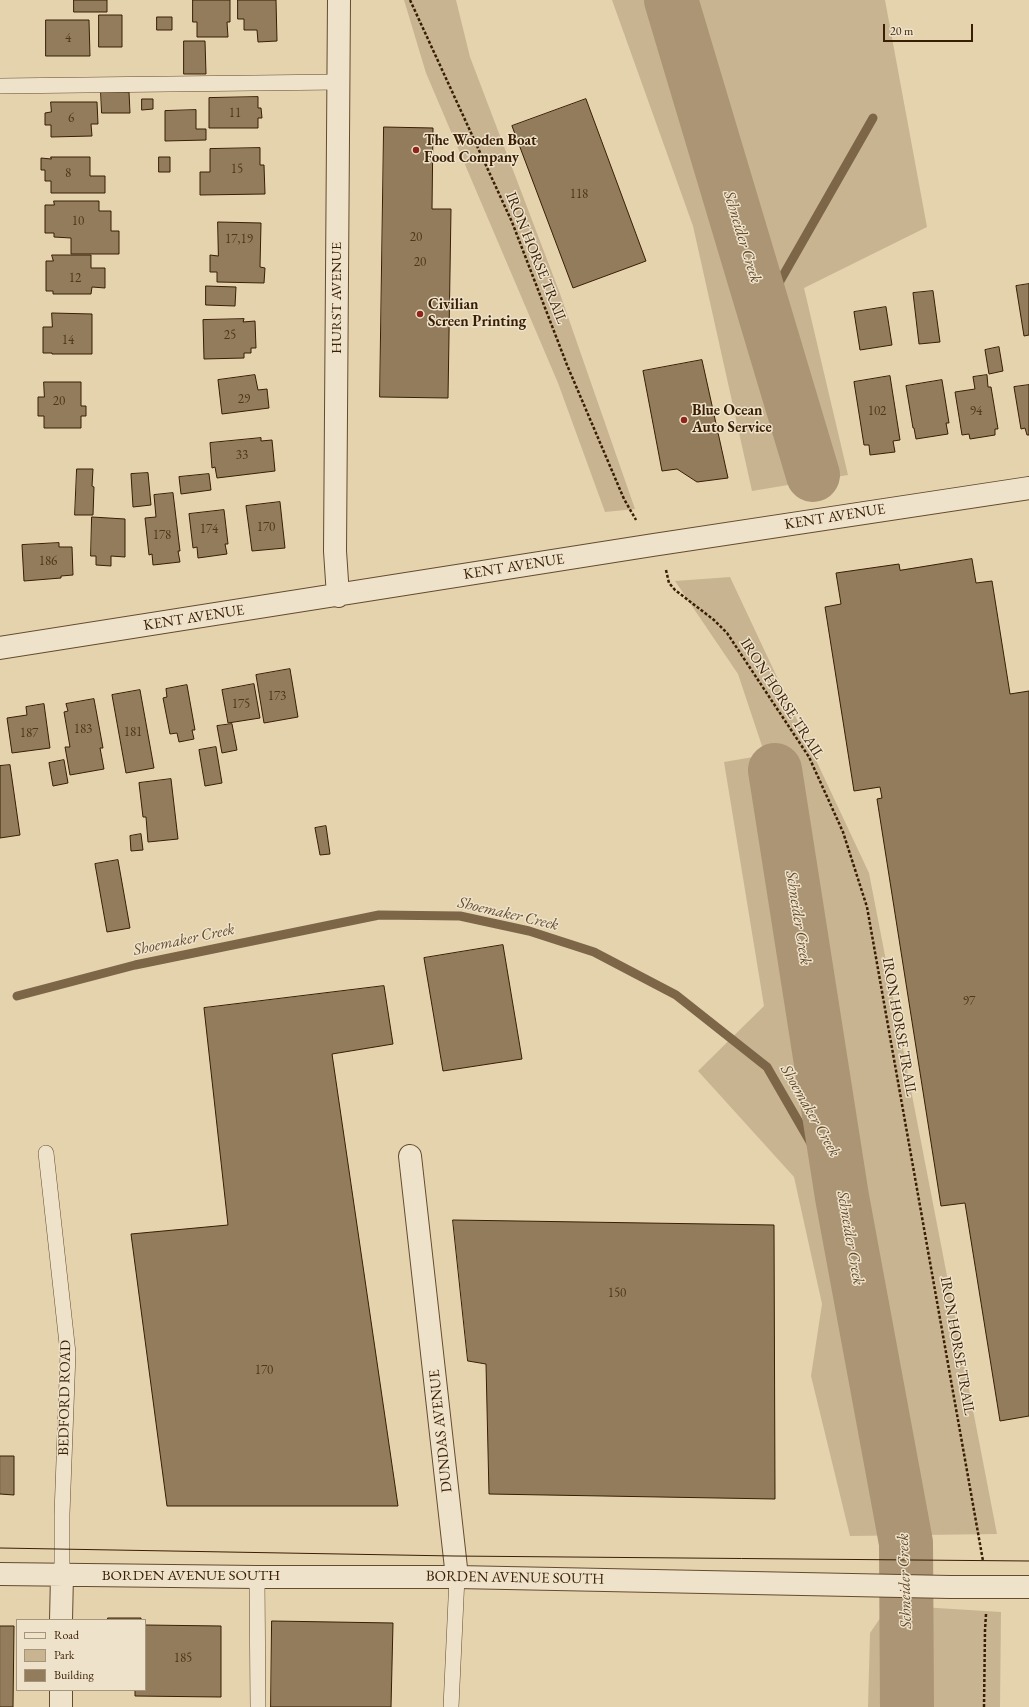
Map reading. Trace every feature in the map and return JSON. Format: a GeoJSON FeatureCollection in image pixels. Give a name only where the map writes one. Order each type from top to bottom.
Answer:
{"type":"FeatureCollection","features":[{"type":"Feature","properties":{"kind":"street","name":"HURST AVENUE"},"geometry":{"type":"LineString","coordinates":[[338,596],[335,551],[339,0]]}},
{"type":"Feature","properties":{"kind":"street","name":"KENT AVENUE"},"geometry":{"type":"LineString","coordinates":[[0,648],[338,596],[645,546],[1029,488]]}},
{"type":"Feature","properties":{"kind":"street","name":"DUNDAS AVENUE"},"geometry":{"type":"LineString","coordinates":[[410,1156],[457,1577]]}},
{"type":"Feature","properties":{"kind":"street","name":"BORDEN AVENUE SOUTH"},"geometry":{"type":"LineString","coordinates":[[0,1574],[257,1577],[457,1577],[950,1587],[1029,1587]]}},
{"type":"Feature","properties":{"kind":"street","name":"BEDFORD ROAD"},"geometry":{"type":"LineString","coordinates":[[61,1619],[62,1575]]}},
{"type":"Feature","properties":{"kind":"street"},"geometry":{"type":"LineString","coordinates":[[61,1691],[61,1707]]}},
{"type":"Feature","properties":{"kind":"lane"},"geometry":{"type":"LineString","coordinates":[[0,86],[339,82]]}},
{"type":"Feature","properties":{"kind":"lane","name":"BEDFORD ROAD"},"geometry":{"type":"LineString","coordinates":[[46,1153],[68,1353],[62,1528],[62,1575]]}},
{"type":"Feature","properties":{"kind":"lane"},"geometry":{"type":"LineString","coordinates":[[257,1577],[258,1707]]}},
{"type":"Feature","properties":{"kind":"lane","name":"DUNDAS AVENUE"},"geometry":{"type":"LineString","coordinates":[[451,1707],[457,1577]]}},
{"type":"Feature","properties":{"kind":"path","name":"IRON HORSE TRAIL"},"geometry":{"type":"LineString","coordinates":[[410,0],[512,222],[567,365],[624,499],[640,525]]}},
{"type":"Feature","properties":{"kind":"path","name":"IRON HORSE TRAIL"},"geometry":{"type":"LineString","coordinates":[[665,563],[669,583],[675,590],[714,620],[727,633],[808,757],[843,832],[867,907],[982,1551]]}},
{"type":"Feature","properties":{"kind":"path"},"geometry":{"type":"LineString","coordinates":[[984,1707],[986,1609]]}},
{"type":"Feature","properties":{"kind":"green space"},"geometry":{"type":"Polygon","coordinates":[[[404,0],[456,0],[470,57],[559,291],[635,509],[605,512],[558,383],[426,73],[404,0]]]}},
{"type":"Feature","properties":{"kind":"green space"},"geometry":{"type":"Polygon","coordinates":[[[612,0],[885,0],[927,227],[804,288],[848,475],[752,491],[693,226],[612,0]]]}},
{"type":"Feature","properties":{"kind":"green space"},"geometry":{"type":"Polygon","coordinates":[[[730,577],[869,873],[997,1534],[850,1536],[811,1376],[822,1304],[794,1177],[698,1071],[764,1006],[724,762],[765,755],[738,674],[675,581],[730,577]]]}},
{"type":"Feature","properties":{"kind":"green space"},"geometry":{"type":"Polygon","coordinates":[[[889,1605],[1001,1612],[1000,1707],[868,1707],[870,1633],[889,1605]]]}},
{"type":"Feature","properties":{"kind":"building"},"geometry":{"type":"Polygon","coordinates":[[[74,0],[107,0],[107,12],[74,12],[74,0]]]}},
{"type":"Feature","properties":{"kind":"building"},"geometry":{"type":"Polygon","coordinates":[[[193,0],[230,0],[230,22],[227,22],[228,37],[197,37],[197,22],[193,22],[193,0]]]}},
{"type":"Feature","properties":{"kind":"building"},"geometry":{"type":"Polygon","coordinates":[[[238,0],[276,0],[277,41],[258,42],[257,30],[244,30],[244,19],[238,19],[238,0]]]}},
{"type":"Feature","properties":{"kind":"building"},"geometry":{"type":"Polygon","coordinates":[[[99,15],[122,15],[122,47],[99,47],[99,15]]]}},
{"type":"Feature","properties":{"kind":"building"},"geometry":{"type":"Polygon","coordinates":[[[157,17],[172,17],[172,30],[157,30],[157,17]]]}},
{"type":"Feature","properties":{"kind":"building"},"geometry":{"type":"Polygon","coordinates":[[[46,20],[89,20],[90,56],[46,56],[46,20]]]}},
{"type":"Feature","properties":{"kind":"building"},"geometry":{"type":"Polygon","coordinates":[[[184,41],[205,41],[206,74],[184,74],[184,41]]]}},
{"type":"Feature","properties":{"kind":"building"},"geometry":{"type":"Polygon","coordinates":[[[101,92],[129,92],[130,113],[102,113],[101,92]]]}},
{"type":"Feature","properties":{"kind":"building"},"geometry":{"type":"Polygon","coordinates":[[[258,97],[258,108],[261,108],[262,118],[258,118],[258,128],[209,128],[209,98],[258,97]]]}},
{"type":"Feature","properties":{"kind":"building"},"geometry":{"type":"Polygon","coordinates":[[[142,99],[153,99],[153,109],[142,110],[142,99]]]}},
{"type":"Feature","properties":{"kind":"building"},"geometry":{"type":"Polygon","coordinates":[[[586,99],[646,261],[573,288],[512,126],[586,99]]]}},
{"type":"Feature","properties":{"kind":"building"},"geometry":{"type":"Polygon","coordinates":[[[51,102],[97,102],[98,124],[91,124],[92,136],[51,137],[51,125],[45,125],[45,113],[51,112],[51,102]]]}},
{"type":"Feature","properties":{"kind":"building"},"geometry":{"type":"Polygon","coordinates":[[[196,110],[196,129],[206,129],[206,140],[165,141],[165,111],[196,110]]]}},
{"type":"Feature","properties":{"kind":"building"},"geometry":{"type":"Polygon","coordinates":[[[384,127],[433,128],[432,209],[451,209],[448,398],[380,397],[384,127]]]}},
{"type":"Feature","properties":{"kind":"building"},"geometry":{"type":"Polygon","coordinates":[[[260,148],[260,165],[264,165],[265,194],[200,195],[200,172],[210,172],[210,149],[260,148]]]}},
{"type":"Feature","properties":{"kind":"building"},"geometry":{"type":"Polygon","coordinates":[[[51,157],[90,157],[90,176],[105,176],[105,193],[51,193],[51,181],[45,181],[45,170],[41,170],[41,158],[51,159],[51,157]]]}},
{"type":"Feature","properties":{"kind":"building"},"geometry":{"type":"Polygon","coordinates":[[[159,157],[170,157],[170,172],[159,172],[159,157]]]}},
{"type":"Feature","properties":{"kind":"building"},"geometry":{"type":"Polygon","coordinates":[[[54,201],[99,201],[99,211],[111,211],[111,231],[119,231],[119,254],[71,254],[71,238],[54,237],[54,233],[45,233],[45,205],[54,205],[54,201]]]}},
{"type":"Feature","properties":{"kind":"building"},"geometry":{"type":"Polygon","coordinates":[[[218,222],[261,223],[260,267],[265,268],[264,283],[217,282],[217,272],[210,272],[210,255],[218,256],[218,222]]]}},
{"type":"Feature","properties":{"kind":"building"},"geometry":{"type":"Polygon","coordinates":[[[52,255],[91,255],[91,268],[105,268],[105,288],[92,287],[91,294],[53,294],[53,291],[46,291],[46,261],[53,261],[52,255]]]}},
{"type":"Feature","properties":{"kind":"building"},"geometry":{"type":"Polygon","coordinates":[[[1029,284],[1029,335],[1024,336],[1016,286],[1029,284]]]}},
{"type":"Feature","properties":{"kind":"building"},"geometry":{"type":"Polygon","coordinates":[[[206,286],[236,287],[235,306],[206,305],[206,286]]]}},
{"type":"Feature","properties":{"kind":"building"},"geometry":{"type":"Polygon","coordinates":[[[933,291],[940,342],[919,344],[913,293],[933,291]]]}},
{"type":"Feature","properties":{"kind":"building"},"geometry":{"type":"Polygon","coordinates":[[[886,307],[892,345],[860,350],[854,312],[886,307]]]}},
{"type":"Feature","properties":{"kind":"building"},"geometry":{"type":"Polygon","coordinates":[[[52,313],[92,314],[92,354],[43,353],[43,327],[52,327],[52,313]]]}},
{"type":"Feature","properties":{"kind":"building"},"geometry":{"type":"Polygon","coordinates":[[[244,319],[243,322],[255,321],[256,348],[251,348],[251,353],[244,353],[244,358],[204,359],[203,320],[244,319]]]}},
{"type":"Feature","properties":{"kind":"building"},"geometry":{"type":"Polygon","coordinates":[[[999,347],[1003,371],[989,374],[985,350],[999,347]]]}},
{"type":"Feature","properties":{"kind":"building","name":"Blue Ocean Auto Service"},"geometry":{"type":"Polygon","coordinates":[[[702,360],[728,478],[697,482],[677,469],[662,471],[643,371],[702,360]]]}},
{"type":"Feature","properties":{"kind":"building"},"geometry":{"type":"Polygon","coordinates":[[[255,375],[258,390],[267,389],[269,408],[222,414],[218,380],[255,375]]]}},
{"type":"Feature","properties":{"kind":"building"},"geometry":{"type":"Polygon","coordinates":[[[987,375],[988,387],[991,387],[998,429],[995,429],[995,435],[970,439],[969,434],[962,435],[955,392],[975,389],[973,377],[987,375]]]}},
{"type":"Feature","properties":{"kind":"building"},"geometry":{"type":"Polygon","coordinates":[[[890,376],[900,440],[893,441],[895,452],[870,455],[869,445],[864,445],[854,382],[890,376]]]}},
{"type":"Feature","properties":{"kind":"building"},"geometry":{"type":"Polygon","coordinates":[[[942,380],[949,423],[946,423],[948,434],[916,439],[906,386],[942,380]]]}},
{"type":"Feature","properties":{"kind":"building"},"geometry":{"type":"Polygon","coordinates":[[[44,382],[81,382],[81,406],[86,406],[86,416],[81,416],[81,428],[44,428],[44,416],[38,416],[38,397],[44,397],[44,382]]]}},
{"type":"Feature","properties":{"kind":"building"},"geometry":{"type":"Polygon","coordinates":[[[1029,385],[1029,435],[1027,435],[1025,428],[1021,429],[1014,387],[1029,385]]]}},
{"type":"Feature","properties":{"kind":"building"},"geometry":{"type":"Polygon","coordinates":[[[261,438],[261,441],[272,440],[275,471],[217,478],[215,467],[212,468],[210,443],[261,438]]]}},
{"type":"Feature","properties":{"kind":"building"},"geometry":{"type":"Polygon","coordinates":[[[77,469],[93,469],[93,515],[75,515],[77,469]]]}},
{"type":"Feature","properties":{"kind":"building"},"geometry":{"type":"Polygon","coordinates":[[[148,473],[151,505],[133,507],[131,474],[148,473]]]}},
{"type":"Feature","properties":{"kind":"building"},"geometry":{"type":"Polygon","coordinates":[[[209,474],[211,490],[181,494],[179,477],[209,474]]]}},
{"type":"Feature","properties":{"kind":"building"},"geometry":{"type":"Polygon","coordinates":[[[173,493],[180,562],[153,565],[152,554],[149,555],[145,518],[156,517],[154,495],[173,493]]]}},
{"type":"Feature","properties":{"kind":"building"},"geometry":{"type":"Polygon","coordinates":[[[280,502],[285,548],[252,551],[246,506],[280,502]]]}},
{"type":"Feature","properties":{"kind":"building"},"geometry":{"type":"Polygon","coordinates":[[[224,510],[228,544],[225,544],[227,554],[198,558],[197,547],[193,548],[189,514],[224,510]]]}},
{"type":"Feature","properties":{"kind":"building"},"geometry":{"type":"Polygon","coordinates":[[[92,517],[125,519],[125,557],[111,556],[111,566],[96,565],[96,556],[91,556],[92,517]]]}},
{"type":"Feature","properties":{"kind":"building"},"geometry":{"type":"Polygon","coordinates":[[[59,543],[59,547],[72,547],[73,575],[61,576],[61,578],[24,581],[22,545],[59,543]]]}},
{"type":"Feature","properties":{"kind":"building"},"geometry":{"type":"Polygon","coordinates":[[[972,559],[976,583],[992,581],[1010,694],[1029,691],[1029,1416],[1000,1421],[965,1203],[941,1206],[877,799],[882,798],[880,787],[854,791],[825,607],[841,604],[836,573],[899,564],[900,570],[972,559]]]}},
{"type":"Feature","properties":{"kind":"building"},"geometry":{"type":"Polygon","coordinates":[[[290,669],[298,717],[264,723],[256,675],[290,669]]]}},
{"type":"Feature","properties":{"kind":"building"},"geometry":{"type":"Polygon","coordinates":[[[254,684],[260,718],[228,723],[222,690],[254,684]]]}},
{"type":"Feature","properties":{"kind":"building"},"geometry":{"type":"Polygon","coordinates":[[[187,685],[195,730],[192,730],[194,739],[179,742],[177,733],[170,734],[163,698],[167,697],[166,689],[187,685]]]}},
{"type":"Feature","properties":{"kind":"building"},"geometry":{"type":"Polygon","coordinates":[[[140,690],[154,768],[126,773],[112,695],[140,690]]]}},
{"type":"Feature","properties":{"kind":"building"},"geometry":{"type":"Polygon","coordinates":[[[94,699],[103,748],[100,748],[104,769],[70,775],[65,747],[70,747],[64,712],[68,711],[66,704],[94,699]]]}},
{"type":"Feature","properties":{"kind":"building"},"geometry":{"type":"Polygon","coordinates":[[[44,704],[50,748],[12,753],[7,718],[27,715],[26,707],[44,704]]]}},
{"type":"Feature","properties":{"kind":"building"},"geometry":{"type":"Polygon","coordinates":[[[232,724],[237,750],[222,753],[217,726],[232,724]]]}},
{"type":"Feature","properties":{"kind":"building"},"geometry":{"type":"Polygon","coordinates":[[[216,747],[222,783],[205,786],[199,750],[216,747]]]}},
{"type":"Feature","properties":{"kind":"building"},"geometry":{"type":"Polygon","coordinates":[[[64,760],[68,783],[53,786],[49,763],[64,760]]]}},
{"type":"Feature","properties":{"kind":"building"},"geometry":{"type":"Polygon","coordinates":[[[10,765],[20,835],[0,838],[0,766],[10,765]]]}},
{"type":"Feature","properties":{"kind":"building"},"geometry":{"type":"Polygon","coordinates":[[[171,779],[178,839],[148,842],[146,817],[143,817],[139,783],[171,779]]]}},
{"type":"Feature","properties":{"kind":"building"},"geometry":{"type":"Polygon","coordinates":[[[326,826],[330,854],[320,855],[315,828],[326,826]]]}},
{"type":"Feature","properties":{"kind":"building"},"geometry":{"type":"Polygon","coordinates":[[[141,834],[143,850],[131,851],[130,836],[141,834]]]}},
{"type":"Feature","properties":{"kind":"building"},"geometry":{"type":"Polygon","coordinates":[[[118,860],[130,928],[107,932],[95,864],[118,860]]]}},
{"type":"Feature","properties":{"kind":"building"},"geometry":{"type":"Polygon","coordinates":[[[503,945],[522,1059],[443,1071],[424,958],[503,945]]]}},
{"type":"Feature","properties":{"kind":"building"},"geometry":{"type":"Polygon","coordinates":[[[384,986],[393,1044],[332,1054],[398,1506],[167,1506],[131,1234],[228,1225],[204,1008],[384,986]]]}},
{"type":"Feature","properties":{"kind":"building"},"geometry":{"type":"Polygon","coordinates":[[[453,1220],[774,1225],[775,1499],[489,1494],[486,1364],[468,1361],[453,1220]]]}},
{"type":"Feature","properties":{"kind":"building"},"geometry":{"type":"Polygon","coordinates":[[[0,1456],[14,1456],[14,1495],[0,1494],[0,1456]]]}},
{"type":"Feature","properties":{"kind":"building"},"geometry":{"type":"Polygon","coordinates":[[[108,1618],[141,1618],[141,1619],[108,1618]]]}},
{"type":"Feature","properties":{"kind":"building"},"geometry":{"type":"Polygon","coordinates":[[[272,1621],[393,1623],[391,1707],[271,1707],[272,1621]]]}},
{"type":"Feature","properties":{"kind":"building"},"geometry":{"type":"Polygon","coordinates":[[[146,1625],[221,1626],[221,1697],[135,1696],[135,1691],[146,1691],[146,1625]]]}},
{"type":"Feature","properties":{"kind":"building"},"geometry":{"type":"Polygon","coordinates":[[[0,1626],[14,1626],[13,1707],[0,1707],[0,1626]]]}},
{"type":"Feature","properties":{"kind":"waterway","name":"Schneider Creek"},"geometry":{"type":"LineString","coordinates":[[671,0],[813,475]]}},
{"type":"Feature","properties":{"kind":"waterway"},"geometry":{"type":"LineString","coordinates":[[764,309],[873,118]]}},
{"type":"Feature","properties":{"kind":"waterway","name":"Schneider Creek"},"geometry":{"type":"LineString","coordinates":[[775,770],[842,1197],[906,1543],[907,1707]]}},
{"type":"Feature","properties":{"kind":"waterway","name":"Shoemaker Creek"},"geometry":{"type":"LineString","coordinates":[[17,996],[135,965],[379,915],[460,916],[529,931],[594,952],[676,995],[767,1067],[842,1197]]}},
{"type":"Feature","properties":{"kind":"tram line"},"geometry":{"type":"LineString","coordinates":[[0,1548],[454,1556],[1029,1561]]}},
{"type":"Feature","properties":{"kind":"place","name":"The Wooden Boat Food Company"},"geometry":{"type":"Point","coordinates":[416,150]}},
{"type":"Feature","properties":{"kind":"place","name":"Civilian Screen Printing"},"geometry":{"type":"Point","coordinates":[420,314]}},
{"type":"Feature","properties":{"kind":"place","name":"Blue Ocean Auto Service"},"geometry":{"type":"Point","coordinates":[684,420]}}]}
